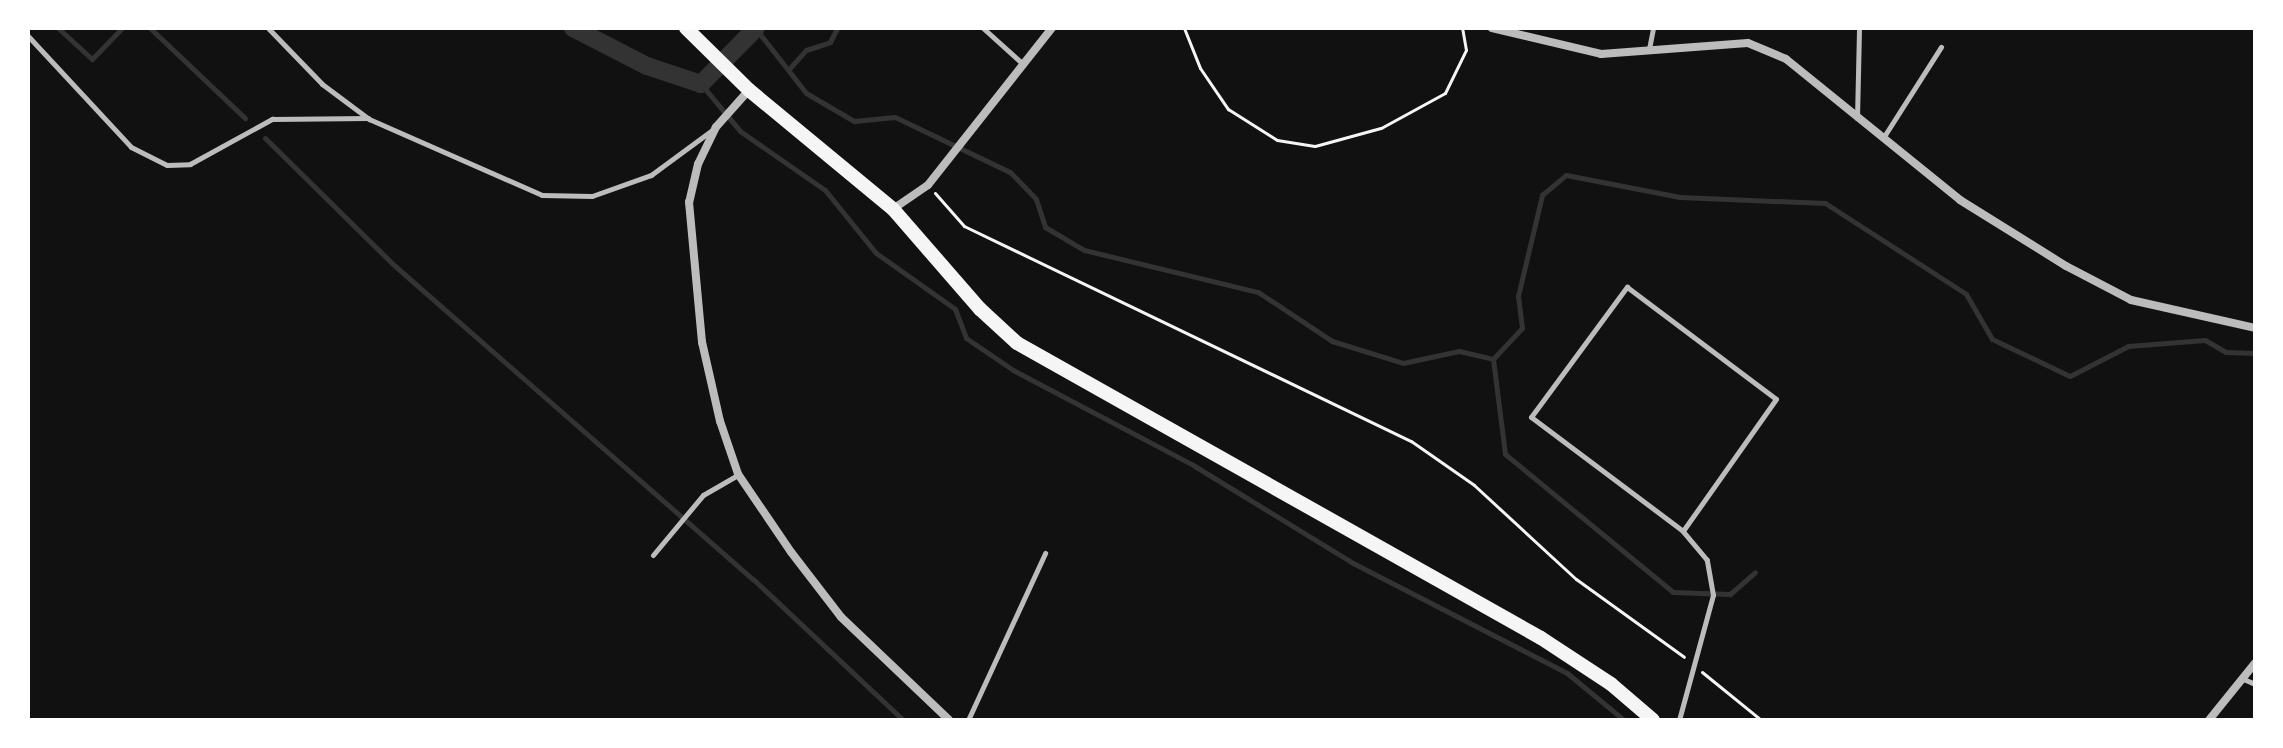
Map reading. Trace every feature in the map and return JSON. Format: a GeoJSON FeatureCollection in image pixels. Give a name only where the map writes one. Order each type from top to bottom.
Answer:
{"type":"FeatureCollection","features":[{"type":"Feature","properties":{"kind":"main road"},"geometry":{"type":"LineString","coordinates":[[686,28],[749,90],[893,209],[980,309],[1017,343],[1541,638],[1611,684],[1653,720]]}},
{"type":"Feature","properties":{"kind":"street"},"geometry":{"type":"LineString","coordinates":[[893,209],[928,185],[1052,28]]}},
{"type":"Feature","properties":{"kind":"street"},"geometry":{"type":"LineString","coordinates":[[1492,28],[1601,54],[1748,43],[1786,59],[1960,200],[2131,300],[2255,328]]}},
{"type":"Feature","properties":{"kind":"street"},"geometry":{"type":"LineString","coordinates":[[749,90],[716,127],[698,164],[689,202],[702,342],[738,474],[841,617],[949,720]]}},
{"type":"Feature","properties":{"kind":"street"},"geometry":{"type":"LineString","coordinates":[[2209,720],[2255,663]]}},
{"type":"Feature","properties":{"kind":"lane"},"geometry":{"type":"LineString","coordinates":[[268,28],[322,84],[369,119],[542,195],[579,196],[651,175],[716,127]]}},
{"type":"Feature","properties":{"kind":"lane"},"geometry":{"type":"LineString","coordinates":[[983,28],[1024,65]]}},
{"type":"Feature","properties":{"kind":"lane"},"geometry":{"type":"LineString","coordinates":[[1649,50],[1653,28]]}},
{"type":"Feature","properties":{"kind":"lane"},"geometry":{"type":"LineString","coordinates":[[1857,119],[1859,28]]}},
{"type":"Feature","properties":{"kind":"lane"},"geometry":{"type":"LineString","coordinates":[[28,36],[131,147],[167,165],[190,164],[272,119],[369,119]]}},
{"type":"Feature","properties":{"kind":"lane"},"geometry":{"type":"LineString","coordinates":[[1882,139],[1941,47]]}},
{"type":"Feature","properties":{"kind":"lane"},"geometry":{"type":"LineString","coordinates":[[1679,720],[1713,595],[1707,560],[1683,531],[1531,417],[1627,287],[1776,399],[1683,531]]}},
{"type":"Feature","properties":{"kind":"lane"},"geometry":{"type":"LineString","coordinates":[[653,555],[703,495],[738,474]]}},
{"type":"Feature","properties":{"kind":"lane"},"geometry":{"type":"LineString","coordinates":[[968,720],[1045,553]]}},
{"type":"Feature","properties":{"kind":"lane"},"geometry":{"type":"LineString","coordinates":[[2241,678],[2255,684]]}},
{"type":"Feature","properties":{"kind":"path"},"geometry":{"type":"LineString","coordinates":[[1184,28],[1200,68],[1228,109],[1277,140],[1315,146],[1381,128],[1445,93],[1466,50],[1462,28]]}},
{"type":"Feature","properties":{"kind":"path"},"geometry":{"type":"LineString","coordinates":[[928,185],[964,226],[1411,441],[1474,485],[1576,579],[1694,665],[1761,720]]}},
{"type":"Feature","properties":{"kind":"waterway"},"geometry":{"type":"LineString","coordinates":[[58,28],[92,59],[122,28]]}},
{"type":"Feature","properties":{"kind":"waterway"},"geometry":{"type":"LineString","coordinates":[[150,28],[245,118]]}},
{"type":"Feature","properties":{"kind":"waterway"},"geometry":{"type":"LineString","coordinates":[[573,28],[647,66],[701,84],[756,28]]}},
{"type":"Feature","properties":{"kind":"waterway"},"geometry":{"type":"LineString","coordinates":[[788,70],[806,50],[830,42],[837,28]]}},
{"type":"Feature","properties":{"kind":"waterway"},"geometry":{"type":"LineString","coordinates":[[756,29],[806,93],[854,121],[895,117],[1010,172],[1036,199],[1045,227],[1084,250],[1258,292],[1332,341],[1403,363],[1459,351],[1493,359],[1505,454],[1673,592],[1730,594],[1755,572]]}},
{"type":"Feature","properties":{"kind":"waterway"},"geometry":{"type":"LineString","coordinates":[[701,84],[740,131],[825,190],[876,253],[955,309],[966,338],[1013,370],[1193,465],[1351,562],[1567,673],[1624,720]]}},
{"type":"Feature","properties":{"kind":"waterway"},"geometry":{"type":"LineString","coordinates":[[265,138],[395,266],[753,579],[903,720]]}},
{"type":"Feature","properties":{"kind":"waterway"},"geometry":{"type":"LineString","coordinates":[[1493,359],[1522,328],[1518,296],[1542,195],[1566,175],[1680,197],[1825,203],[1966,294],[1992,339],[2070,376],[2128,346],[2205,340],[2226,352],[2255,353]]}}]}
